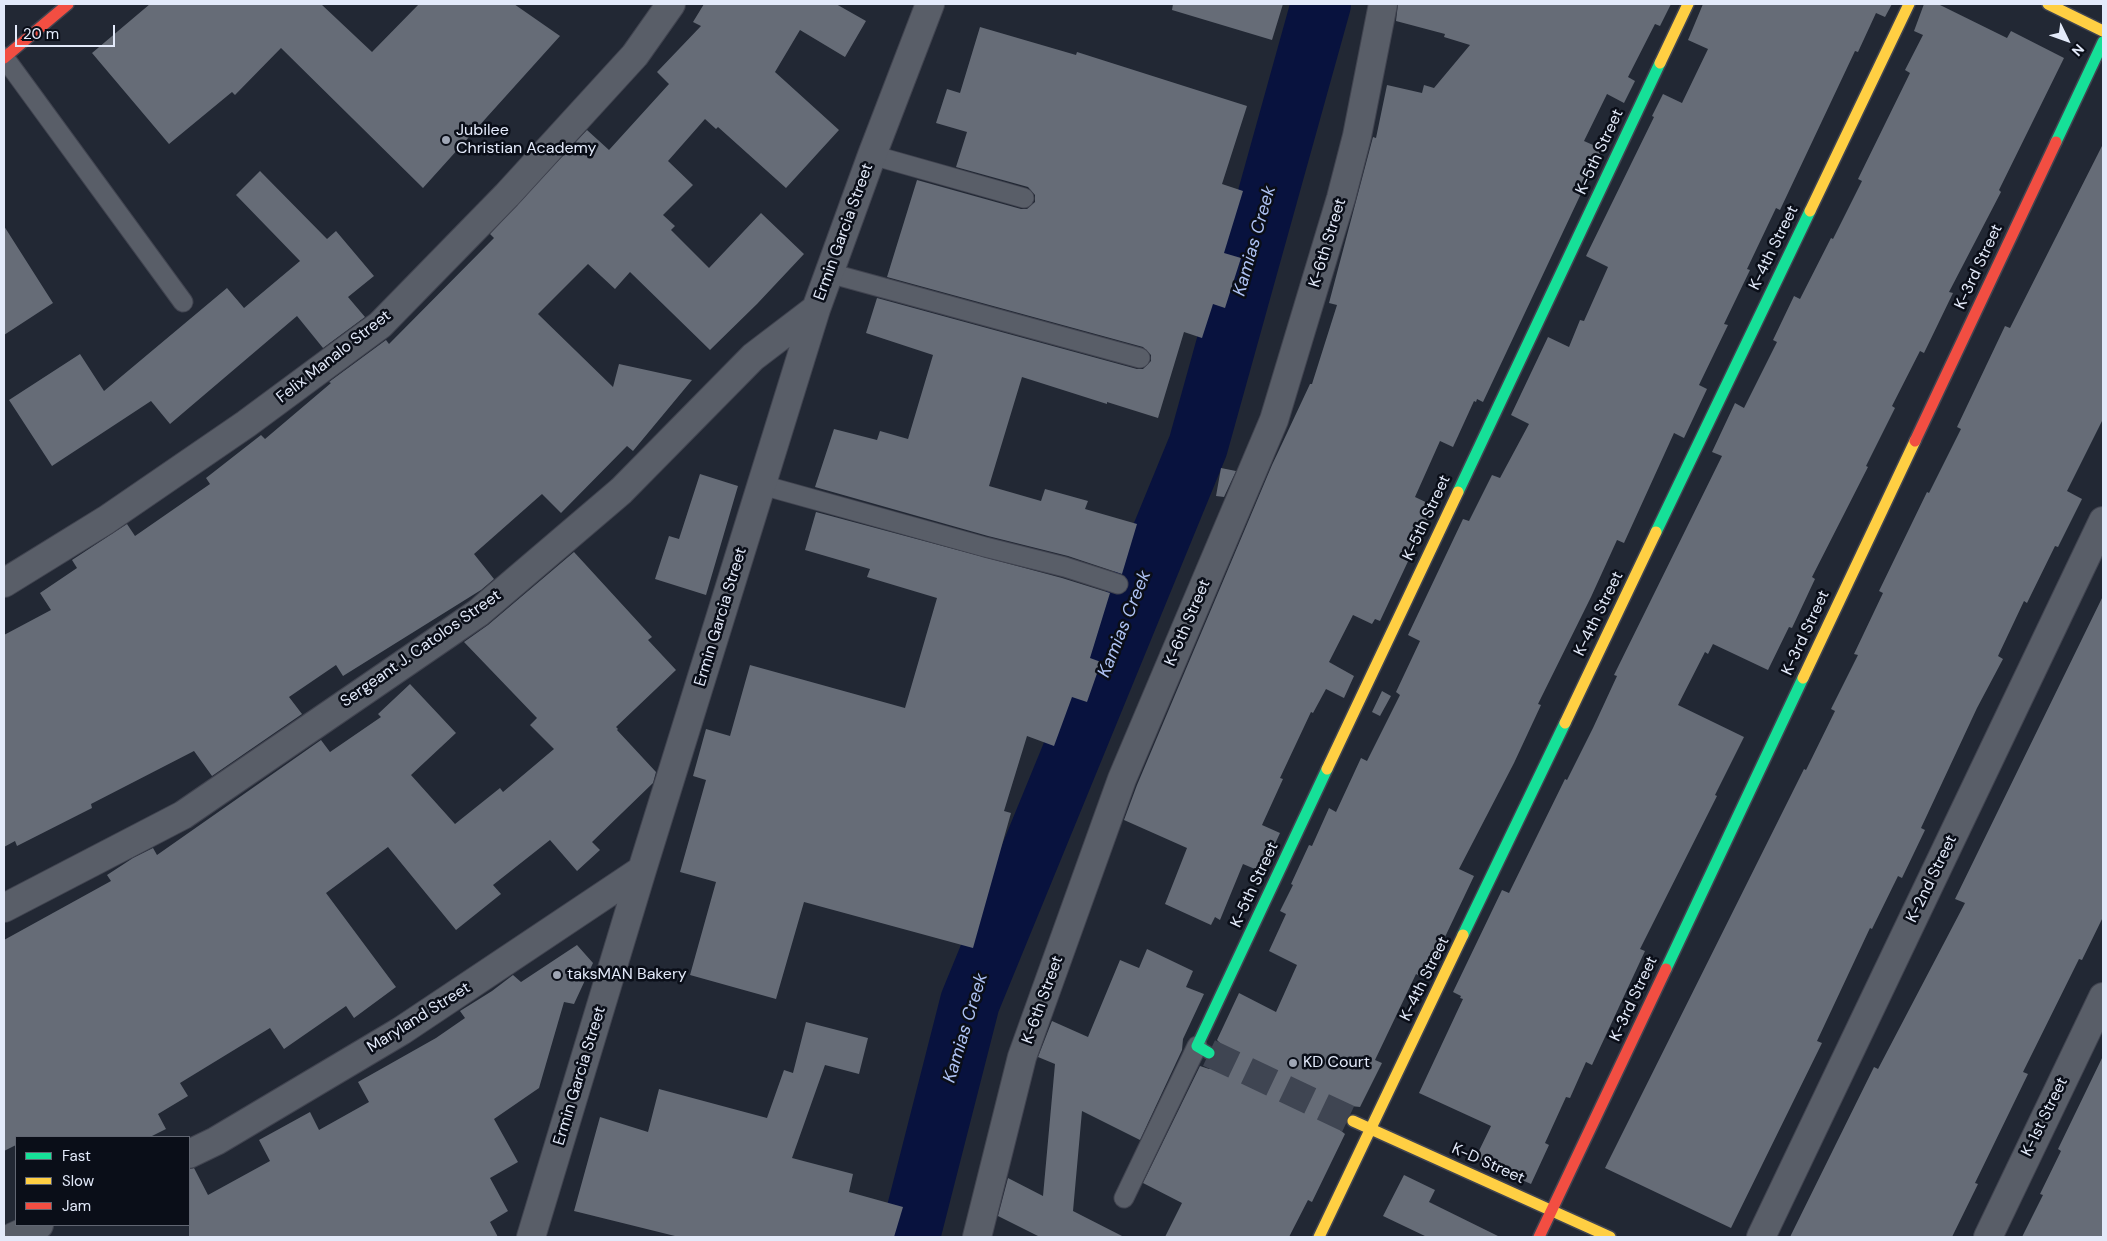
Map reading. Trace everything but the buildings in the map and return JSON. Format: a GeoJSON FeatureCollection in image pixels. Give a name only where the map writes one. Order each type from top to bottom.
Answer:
{"type":"FeatureCollection","features":[{"type":"Feature","properties":{"kind":"street"},"geometry":{"type":"LineString","coordinates":[[4,57],[68,4]]}},
{"type":"Feature","properties":{"kind":"street","name":"Felix Manalo Street"},"geometry":{"type":"LineString","coordinates":[[4,583],[115,514],[246,424],[380,325],[507,195],[635,55],[671,4]]}},
{"type":"Feature","properties":{"kind":"street","name":"Ermin Garcia Street"},"geometry":{"type":"LineString","coordinates":[[531,1237],[642,870],[816,310],[872,155],[930,4]]}},
{"type":"Feature","properties":{"kind":"street","name":"K-6th Street"},"geometry":{"type":"LineString","coordinates":[[977,1237],[1022,1058],[1122,779],[1274,420],[1344,190],[1357,136],[1383,4]]}},
{"type":"Feature","properties":{"kind":"street","name":"K-5th Street"},"geometry":{"type":"LineString","coordinates":[[1203,1049],[1688,4]]}},
{"type":"Feature","properties":{"kind":"street","name":"K-4th Street"},"geometry":{"type":"LineString","coordinates":[[1319,1237],[1909,4]]}},
{"type":"Feature","properties":{"kind":"street"},"geometry":{"type":"LineString","coordinates":[[2048,4],[2103,31]]}},
{"type":"Feature","properties":{"kind":"street","name":"K-3rd Street"},"geometry":{"type":"LineString","coordinates":[[1539,1237],[2103,42]]}},
{"type":"Feature","properties":{"kind":"street","name":"Sergeant J. Catolos Street"},"geometry":{"type":"LineString","coordinates":[[4,908],[183,815],[478,613],[621,491],[753,357],[816,310]]}},
{"type":"Feature","properties":{"kind":"street","name":"K-2nd Street"},"geometry":{"type":"LineString","coordinates":[[1761,1237],[2103,521]]}},
{"type":"Feature","properties":{"kind":"street","name":"Maryland Street"},"geometry":{"type":"LineString","coordinates":[[190,1154],[216,1141],[401,1031],[642,870]]}},
{"type":"Feature","properties":{"kind":"street","name":"K-1st Street"},"geometry":{"type":"LineString","coordinates":[[1988,1237],[2103,997]]}},
{"type":"Feature","properties":{"kind":"street","name":"K-D Street"},"geometry":{"type":"LineString","coordinates":[[1353,1121],[1610,1237]]}},
{"type":"Feature","properties":{"kind":"street"},"geometry":{"type":"LineString","coordinates":[[13,1237],[37,1226]]}},
{"type":"Feature","properties":{"kind":"lane"},"geometry":{"type":"LineString","coordinates":[[4,57],[183,302]]}},
{"type":"Feature","properties":{"kind":"lane"},"geometry":{"type":"LineString","coordinates":[[872,155],[1024,198]]}},
{"type":"Feature","properties":{"kind":"lane"},"geometry":{"type":"LineString","coordinates":[[829,272],[1140,358]]}},
{"type":"Feature","properties":{"kind":"lane"},"geometry":{"type":"LineString","coordinates":[[762,485],[1064,567],[1118,584]]}},
{"type":"Feature","properties":{"kind":"lane"},"geometry":{"type":"LineString","coordinates":[[1124,1198],[1203,1049]]}},
{"type":"Feature","properties":{"kind":"waterway","name":"Kamias Creek"},"geometry":{"type":"LineString","coordinates":[[910,1237],[970,1002],[1198,446],[1321,4]]}},
{"type":"Feature","properties":{"kind":"tunnel"},"geometry":{"type":"LineString","coordinates":[[1209,1053],[1353,1121]]}},
{"type":"Feature","properties":{"kind":"traffic: fast"},"geometry":{"type":"LineString","coordinates":[[2056,142],[2103,42]]}},
{"type":"Feature","properties":{"kind":"traffic: fast"},"geometry":{"type":"LineString","coordinates":[[1458,492],[1660,63]]}},
{"type":"Feature","properties":{"kind":"traffic: fast"},"geometry":{"type":"LineString","coordinates":[[1656,532],[1810,211]]}},
{"type":"Feature","properties":{"kind":"traffic: fast"},"geometry":{"type":"LineString","coordinates":[[1666,969],[1803,678]]}},
{"type":"Feature","properties":{"kind":"traffic: fast"},"geometry":{"type":"LineString","coordinates":[[1463,935],[1565,723]]}},
{"type":"Feature","properties":{"kind":"traffic: fast"},"geometry":{"type":"LineString","coordinates":[[1209,1053],[1197,1046],[1327,769]]}},
{"type":"Feature","properties":{"kind":"traffic: slow"},"geometry":{"type":"LineString","coordinates":[[1660,63],[1688,4]]}},
{"type":"Feature","properties":{"kind":"traffic: slow"},"geometry":{"type":"LineString","coordinates":[[1810,211],[1909,4]]}},
{"type":"Feature","properties":{"kind":"traffic: slow"},"geometry":{"type":"LineString","coordinates":[[2048,4],[2103,31]]}},
{"type":"Feature","properties":{"kind":"traffic: slow"},"geometry":{"type":"LineString","coordinates":[[1803,678],[1915,441]]}},
{"type":"Feature","properties":{"kind":"traffic: slow"},"geometry":{"type":"LineString","coordinates":[[1327,769],[1458,492]]}},
{"type":"Feature","properties":{"kind":"traffic: slow"},"geometry":{"type":"LineString","coordinates":[[1565,723],[1656,532]]}},
{"type":"Feature","properties":{"kind":"traffic: slow"},"geometry":{"type":"LineString","coordinates":[[1319,1237],[1463,935]]}},
{"type":"Feature","properties":{"kind":"traffic: slow"},"geometry":{"type":"LineString","coordinates":[[1353,1121],[1610,1237]]}},
{"type":"Feature","properties":{"kind":"traffic: jam"},"geometry":{"type":"LineString","coordinates":[[4,58],[68,4]]}},
{"type":"Feature","properties":{"kind":"traffic: jam"},"geometry":{"type":"LineString","coordinates":[[1915,441],[2056,142]]}},
{"type":"Feature","properties":{"kind":"traffic: jam"},"geometry":{"type":"LineString","coordinates":[[1539,1237],[1666,969]]}},
{"type":"Feature","properties":{"kind":"place","name":"Jubilee Christian Academy"},"geometry":{"type":"Point","coordinates":[446,140]}},
{"type":"Feature","properties":{"kind":"place","name":"taksMAN Bakery"},"geometry":{"type":"Point","coordinates":[557,975]}},
{"type":"Feature","properties":{"kind":"place","name":"KD Court"},"geometry":{"type":"Point","coordinates":[1293,1063]}}]}
